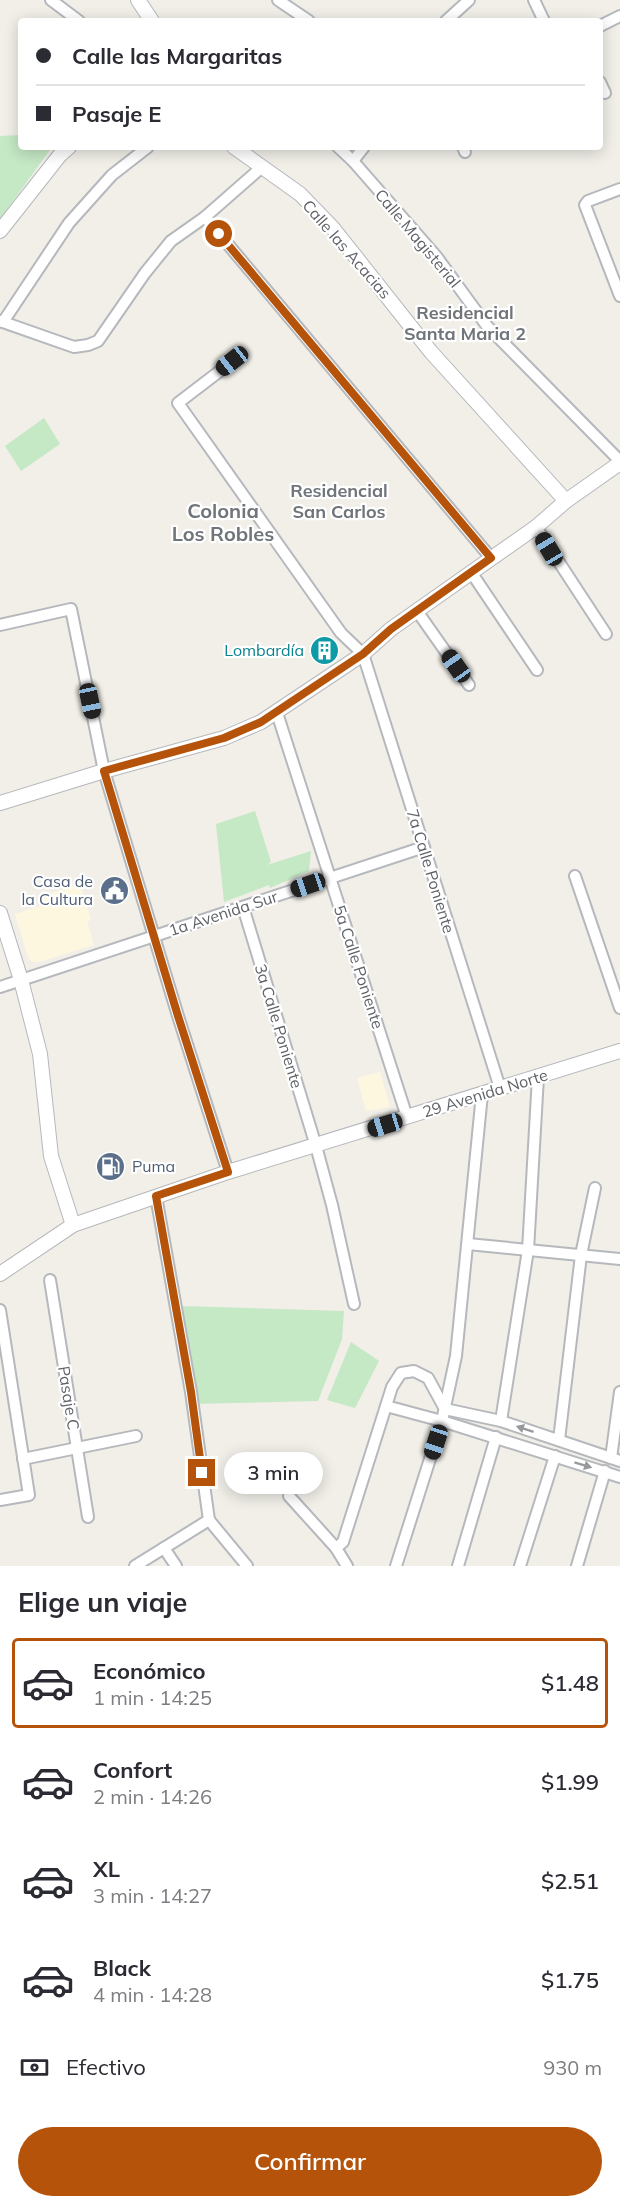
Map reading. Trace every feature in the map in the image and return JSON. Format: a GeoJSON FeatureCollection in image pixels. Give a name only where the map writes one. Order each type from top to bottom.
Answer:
{"type":"FeatureCollection","features":[{"type":"Feature","properties":{"kind":"street"},"geometry":{"type":"LineString","coordinates":[[51,0],[74,18]]}},
{"type":"Feature","properties":{"kind":"street"},"geometry":{"type":"LineString","coordinates":[[138,0],[151,18]]}},
{"type":"Feature","properties":{"kind":"street"},"geometry":{"type":"LineString","coordinates":[[148,0],[152,18]]}},
{"type":"Feature","properties":{"kind":"street"},"geometry":{"type":"LineString","coordinates":[[278,0],[305,18]]}},
{"type":"Feature","properties":{"kind":"street"},"geometry":{"type":"LineString","coordinates":[[449,18],[470,0]]}},
{"type":"Feature","properties":{"kind":"street"},"geometry":{"type":"LineString","coordinates":[[534,0],[543,18]]}},
{"type":"Feature","properties":{"kind":"street"},"geometry":{"type":"LineString","coordinates":[[603,24],[620,16]]}},
{"type":"Feature","properties":{"kind":"street"},"geometry":{"type":"LineString","coordinates":[[0,231],[66,150]]}},
{"type":"Feature","properties":{"kind":"street"},"geometry":{"type":"LineString","coordinates":[[144,150],[112,175],[69,223],[1,321],[74,347],[98,341],[145,273],[171,242],[205,217],[262,167]]}},
{"type":"Feature","properties":{"kind":"street","name":"Calle las Acacias"},"geometry":{"type":"LineString","coordinates":[[238,150],[300,194],[332,227],[431,351],[566,501]]}},
{"type":"Feature","properties":{"kind":"street","name":"Calle Magisterial"},"geometry":{"type":"LineString","coordinates":[[341,150],[436,256],[487,326],[620,462]]}},
{"type":"Feature","properties":{"kind":"street"},"geometry":{"type":"LineString","coordinates":[[353,161],[362,150]]}},
{"type":"Feature","properties":{"kind":"street"},"geometry":{"type":"LineString","coordinates":[[620,189],[588,201],[585,205],[620,296]]}},
{"type":"Feature","properties":{"kind":"street"},"geometry":{"type":"LineString","coordinates":[[205,217],[491,558]]}},
{"type":"Feature","properties":{"kind":"street"},"geometry":{"type":"LineString","coordinates":[[232,361],[178,403],[341,633],[363,654]]}},
{"type":"Feature","properties":{"kind":"street"},"geometry":{"type":"LineString","coordinates":[[0,802],[234,734],[277,713],[363,654],[417,611],[536,527],[566,501],[620,462]]}},
{"type":"Feature","properties":{"kind":"street"},"geometry":{"type":"LineString","coordinates":[[536,527],[606,634]]}},
{"type":"Feature","properties":{"kind":"street"},"geometry":{"type":"LineString","coordinates":[[471,572],[537,670]]}},
{"type":"Feature","properties":{"kind":"street"},"geometry":{"type":"LineString","coordinates":[[0,625],[71,609],[104,771],[153,936],[228,1172]]}},
{"type":"Feature","properties":{"kind":"street"},"geometry":{"type":"LineString","coordinates":[[417,611],[469,685]]}},
{"type":"Feature","properties":{"kind":"street","name":"7a Calle Poniente"},"geometry":{"type":"LineString","coordinates":[[363,654],[500,1088]]}},
{"type":"Feature","properties":{"kind":"street","name":"5a Calle Poniente"},"geometry":{"type":"LineString","coordinates":[[277,713],[407,1118]]}},
{"type":"Feature","properties":{"kind":"street","name":"1a Avenida Sur"},"geometry":{"type":"LineString","coordinates":[[0,987],[424,847]]}},
{"type":"Feature","properties":{"kind":"street"},"geometry":{"type":"LineString","coordinates":[[575,876],[620,1008]]}},
{"type":"Feature","properties":{"kind":"street","name":"3a Calle Poniente"},"geometry":{"type":"LineString","coordinates":[[243,907],[316,1146],[354,1304]]}},
{"type":"Feature","properties":{"kind":"street"},"geometry":{"type":"LineString","coordinates":[[0,913],[21,980],[40,1054],[51,1156],[73,1225]]}},
{"type":"Feature","properties":{"kind":"street","name":"29 Avenida Norte"},"geometry":{"type":"LineString","coordinates":[[0,1274],[73,1225],[228,1172],[620,1051]]}},
{"type":"Feature","properties":{"kind":"street"},"geometry":{"type":"LineString","coordinates":[[501,1421],[528,1250],[538,1077]]}},
{"type":"Feature","properties":{"kind":"street"},"geometry":{"type":"LineString","coordinates":[[396,1566],[442,1421],[456,1356],[482,1094]]}},
{"type":"Feature","properties":{"kind":"street"},"geometry":{"type":"LineString","coordinates":[[559,1440],[581,1256],[595,1188]]}},
{"type":"Feature","properties":{"kind":"street"},"geometry":{"type":"LineString","coordinates":[[156,1196],[191,1392],[209,1520],[247,1566]]}},
{"type":"Feature","properties":{"kind":"street"},"geometry":{"type":"LineString","coordinates":[[468,1244],[620,1259]]}},
{"type":"Feature","properties":{"kind":"street","name":"Pasaje C"},"geometry":{"type":"LineString","coordinates":[[50,1280],[88,1517]]}},
{"type":"Feature","properties":{"kind":"street"},"geometry":{"type":"LineString","coordinates":[[0,1310],[29,1495],[0,1500]]}},
{"type":"Feature","properties":{"kind":"street"},"geometry":{"type":"LineString","coordinates":[[336,1548],[343,1542],[392,1387],[401,1373],[414,1371],[428,1378],[445,1409],[501,1421],[616,1460],[620,1392]]}},
{"type":"Feature","properties":{"kind":"street"},"geometry":{"type":"LineString","coordinates":[[386,1406],[496,1437],[620,1477]]}},
{"type":"Feature","properties":{"kind":"street"},"geometry":{"type":"LineString","coordinates":[[23,1459],[136,1436]]}},
{"type":"Feature","properties":{"kind":"street"},"geometry":{"type":"LineString","coordinates":[[458,1566],[496,1437]]}},
{"type":"Feature","properties":{"kind":"street"},"geometry":{"type":"LineString","coordinates":[[520,1566],[555,1456]]}},
{"type":"Feature","properties":{"kind":"street"},"geometry":{"type":"LineString","coordinates":[[577,1566],[605,1471]]}},
{"type":"Feature","properties":{"kind":"street"},"geometry":{"type":"LineString","coordinates":[[289,1496],[336,1548],[347,1566]]}},
{"type":"Feature","properties":{"kind":"street"},"geometry":{"type":"LineString","coordinates":[[135,1566],[209,1520]]}},
{"type":"Feature","properties":{"kind":"street"},"geometry":{"type":"LineString","coordinates":[[164,1548],[176,1566]]}},
{"type":"Feature","properties":{"kind":"shaded area"},"geometry":{"type":"Polygon","coordinates":[[[80,884],[91,920],[87,921],[94,945],[39,962],[32,962],[28,957],[15,914],[44,905],[41,896],[80,884]]]}},
{"type":"Feature","properties":{"kind":"shaded area"},"geometry":{"type":"Polygon","coordinates":[[[380,1072],[390,1107],[366,1111],[357,1078],[380,1072]]]}},
{"type":"Feature","properties":{"kind":"green space"},"geometry":{"type":"Polygon","coordinates":[[[18,135],[18,150],[50,150],[0,219],[0,136],[18,135]]]}},
{"type":"Feature","properties":{"kind":"green space"},"geometry":{"type":"Polygon","coordinates":[[[44,418],[60,444],[21,471],[5,446],[44,418]]]}},
{"type":"Feature","properties":{"kind":"green space"},"geometry":{"type":"Polygon","coordinates":[[[255,811],[271,862],[267,865],[311,851],[309,871],[270,888],[269,885],[224,902],[216,824],[255,811]]]}},
{"type":"Feature","properties":{"kind":"green space"},"geometry":{"type":"Polygon","coordinates":[[[179,1306],[344,1311],[342,1339],[318,1401],[193,1404],[179,1306]]]}},
{"type":"Feature","properties":{"kind":"green space"},"geometry":{"type":"Polygon","coordinates":[[[351,1342],[379,1361],[355,1408],[327,1400],[351,1342]]]}},
{"type":"Feature","properties":{"kind":"place","name":"Lombardía"},"geometry":{"type":"Point","coordinates":[325,650]}},
{"type":"Feature","properties":{"kind":"place","name":"Casa de la Cultura"},"geometry":{"type":"Point","coordinates":[114,890]}},
{"type":"Feature","properties":{"kind":"place","name":"Puma"},"geometry":{"type":"Point","coordinates":[111,1166]}},
{"type":"Feature","properties":{"kind":"district","name":"Residencial Santa Maria 2"},"geometry":{"type":"Point","coordinates":[465,322]}},
{"type":"Feature","properties":{"kind":"district","name":"Residencial San Carlos"},"geometry":{"type":"Point","coordinates":[339,500]}},
{"type":"Feature","properties":{"kind":"district","name":"Colonia Los Robles"},"geometry":{"type":"Point","coordinates":[223,522]}},
{"type":"Feature","properties":{"kind":"route"},"geometry":{"type":"LineString","coordinates":[[202,1473],[191,1392],[156,1196],[228,1172],[153,936],[104,771],[224,738],[261,722],[363,654],[391,629],[491,558],[219,234]]}}]}
